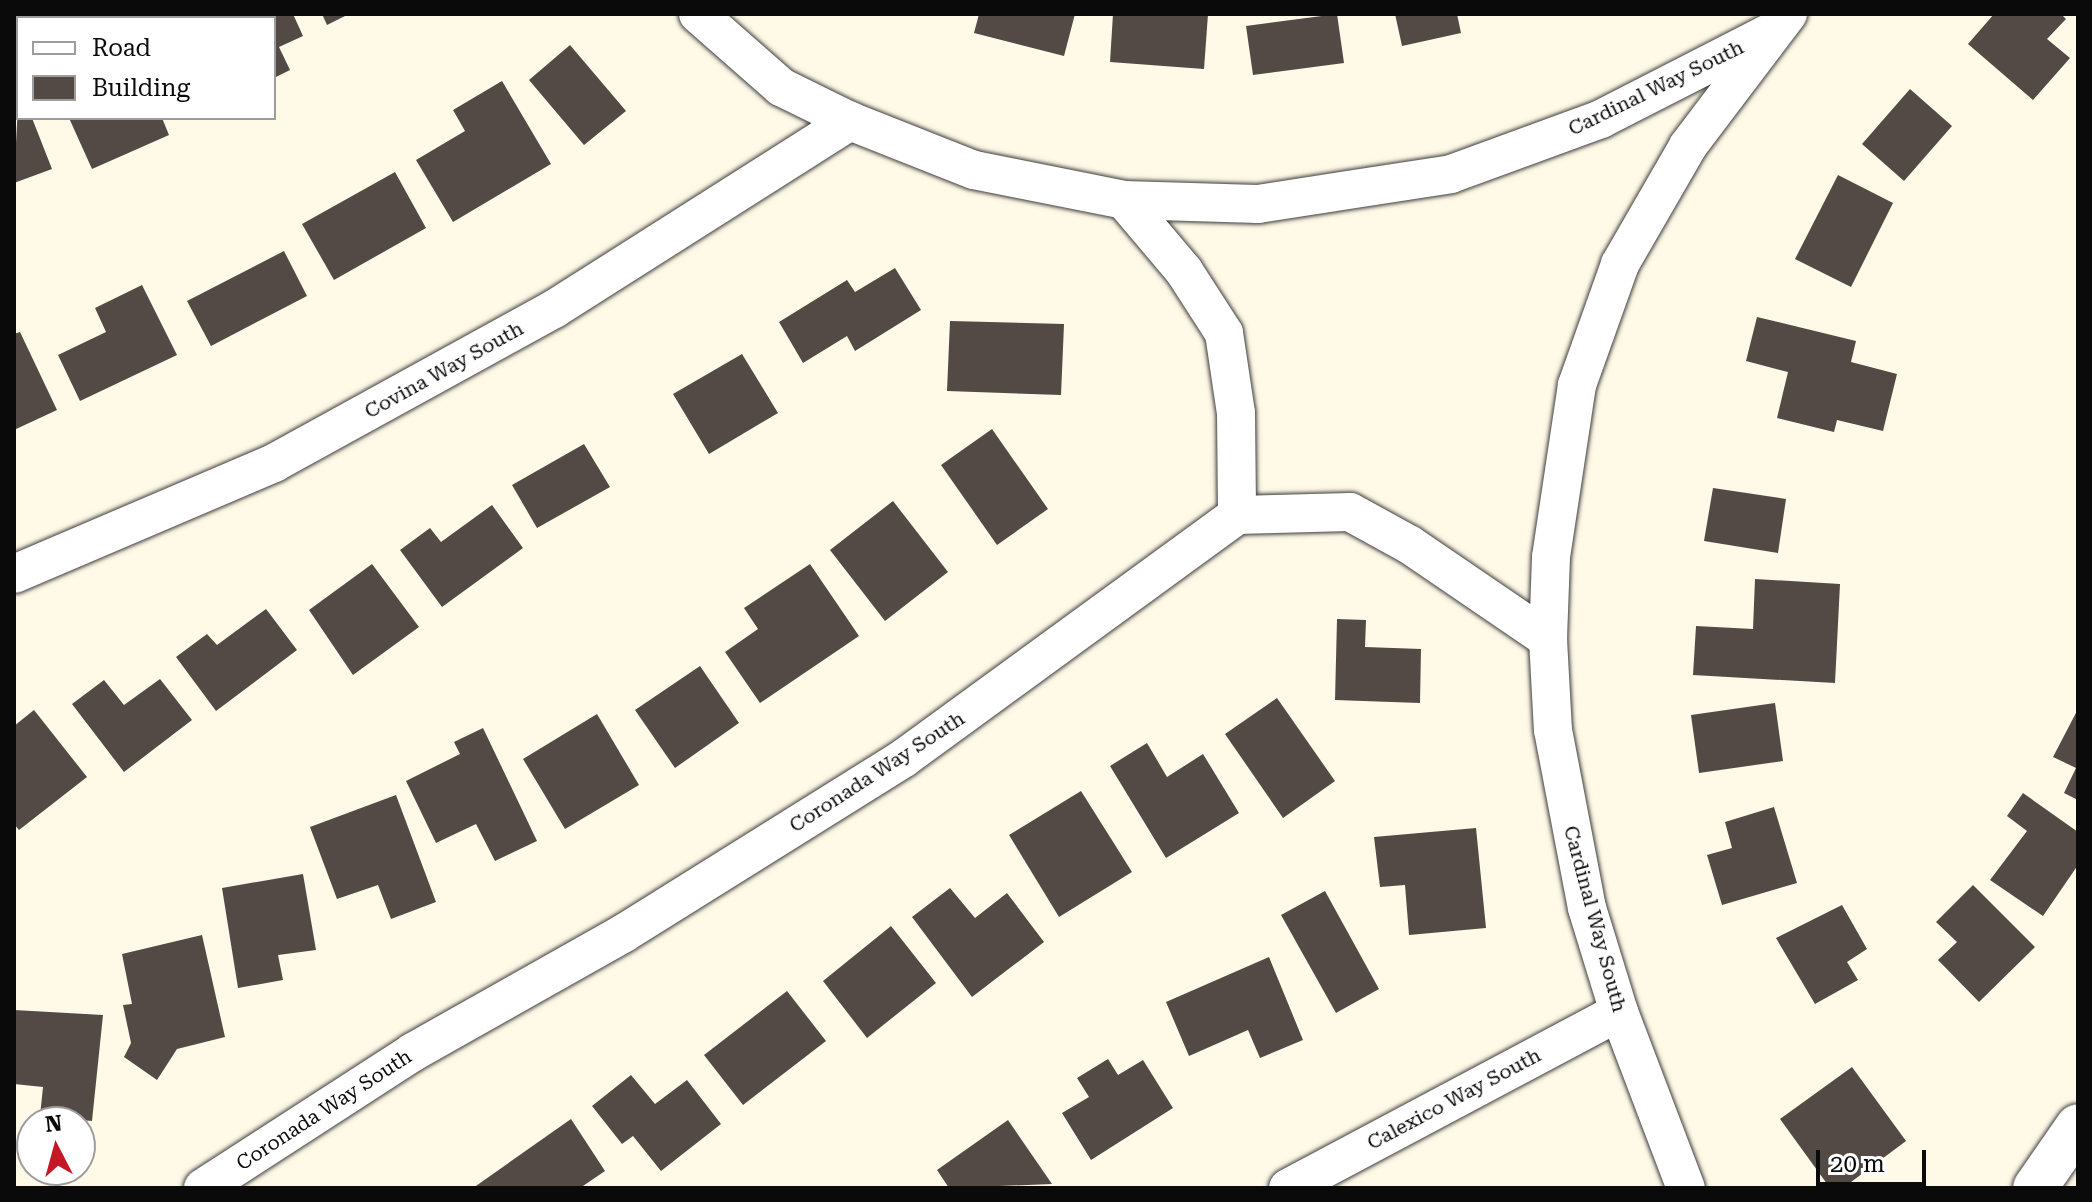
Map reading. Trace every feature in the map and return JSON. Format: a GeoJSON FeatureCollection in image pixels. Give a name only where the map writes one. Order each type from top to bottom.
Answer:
{"type":"FeatureCollection","features":[{"type":"Feature","properties":{"kind":"street","name":"Cardinal Way South"},"geometry":{"type":"LineString","coordinates":[[698,14],[781,87],[850,121],[974,170],[1124,200],[1258,204],[1451,174],[1601,119],[1778,24]]}},
{"type":"Feature","properties":{"kind":"street","name":"Cardinal Way South"},"geometry":{"type":"LineString","coordinates":[[1686,1188],[1619,1012],[1568,828],[1553,730],[1548,639],[1551,557],[1577,385],[1620,264],[1688,146],[1778,24]]}},
{"type":"Feature","properties":{"kind":"street","name":"Covina Way South"},"geometry":{"type":"LineString","coordinates":[[14,574],[274,463],[554,309],[850,121]]}},
{"type":"Feature","properties":{"kind":"street"},"geometry":{"type":"LineString","coordinates":[[1124,200],[1184,271],[1224,333],[1236,413],[1237,515],[1350,512],[1410,545],[1548,639]]}},
{"type":"Feature","properties":{"kind":"street","name":"Coronada Way South"},"geometry":{"type":"LineString","coordinates":[[203,1188],[413,1052],[624,933],[904,758],[1237,515]]}},
{"type":"Feature","properties":{"kind":"street","name":"Calexico Way South"},"geometry":{"type":"LineString","coordinates":[[1288,1188],[1619,1012]]}},
{"type":"Feature","properties":{"kind":"street"},"geometry":{"type":"LineString","coordinates":[[2035,1188],[2078,1126]]}},
{"type":"Feature","properties":{"kind":"building"},"geometry":{"type":"Polygon","coordinates":[[[293,14],[303,36],[279,47],[290,70],[276,77],[276,16],[224,16],[293,14]]]}},
{"type":"Feature","properties":{"kind":"building"},"geometry":{"type":"Polygon","coordinates":[[[322,14],[349,14],[327,25],[322,14]]]}},
{"type":"Feature","properties":{"kind":"building"},"geometry":{"type":"Polygon","coordinates":[[[979,14],[1075,14],[1064,56],[974,33],[979,14]]]}},
{"type":"Feature","properties":{"kind":"building"},"geometry":{"type":"Polygon","coordinates":[[[1113,14],[1208,14],[1204,69],[1110,62],[1113,14]]]}},
{"type":"Feature","properties":{"kind":"building"},"geometry":{"type":"Polygon","coordinates":[[[1337,14],[1344,63],[1253,75],[1246,26],[1337,14]]]}},
{"type":"Feature","properties":{"kind":"building"},"geometry":{"type":"Polygon","coordinates":[[[1395,14],[1457,14],[1461,33],[1402,46],[1395,14]]]}},
{"type":"Feature","properties":{"kind":"building"},"geometry":{"type":"Polygon","coordinates":[[[1994,14],[2061,14],[2066,19],[2047,39],[2070,58],[2033,100],[1968,44],[1994,14]]]}},
{"type":"Feature","properties":{"kind":"building"},"geometry":{"type":"Polygon","coordinates":[[[570,45],[626,111],[584,145],[529,80],[570,45]]]}},
{"type":"Feature","properties":{"kind":"building"},"geometry":{"type":"Polygon","coordinates":[[[502,81],[551,164],[453,222],[416,160],[465,131],[453,110],[502,81]]]}},
{"type":"Feature","properties":{"kind":"building"},"geometry":{"type":"Polygon","coordinates":[[[1910,89],[1952,126],[1904,181],[1862,144],[1910,89]]]}},
{"type":"Feature","properties":{"kind":"building"},"geometry":{"type":"Polygon","coordinates":[[[17,120],[33,120],[52,169],[14,183],[17,120]]]}},
{"type":"Feature","properties":{"kind":"building"},"geometry":{"type":"Polygon","coordinates":[[[70,120],[163,120],[169,135],[92,169],[70,120]]]}},
{"type":"Feature","properties":{"kind":"building"},"geometry":{"type":"Polygon","coordinates":[[[395,172],[426,228],[334,280],[302,224],[395,172]]]}},
{"type":"Feature","properties":{"kind":"building"},"geometry":{"type":"Polygon","coordinates":[[[1838,175],[1893,203],[1851,287],[1795,259],[1838,175]]]}},
{"type":"Feature","properties":{"kind":"building"},"geometry":{"type":"Polygon","coordinates":[[[284,251],[307,296],[211,346],[187,301],[284,251]]]}},
{"type":"Feature","properties":{"kind":"building"},"geometry":{"type":"Polygon","coordinates":[[[895,268],[921,310],[855,351],[847,336],[803,363],[779,322],[847,280],[855,292],[895,268]]]}},
{"type":"Feature","properties":{"kind":"building"},"geometry":{"type":"Polygon","coordinates":[[[142,285],[177,355],[80,401],[58,355],[106,332],[95,308],[142,285]]]}},
{"type":"Feature","properties":{"kind":"building"},"geometry":{"type":"Polygon","coordinates":[[[1757,317],[1856,341],[1851,362],[1897,374],[1883,431],[1837,420],[1834,432],[1777,418],[1788,372],[1746,361],[1757,317]]]}},
{"type":"Feature","properties":{"kind":"building"},"geometry":{"type":"Polygon","coordinates":[[[950,321],[1064,324],[1061,395],[947,391],[950,321]]]}},
{"type":"Feature","properties":{"kind":"building"},"geometry":{"type":"Polygon","coordinates":[[[20,332],[57,410],[14,430],[14,334],[20,332]]]}},
{"type":"Feature","properties":{"kind":"building"},"geometry":{"type":"Polygon","coordinates":[[[742,354],[778,413],[709,454],[673,394],[742,354]]]}},
{"type":"Feature","properties":{"kind":"building"},"geometry":{"type":"Polygon","coordinates":[[[992,429],[1048,509],[997,545],[941,465],[992,429]]]}},
{"type":"Feature","properties":{"kind":"building"},"geometry":{"type":"Polygon","coordinates":[[[584,444],[610,487],[537,528],[512,485],[584,444]]]}},
{"type":"Feature","properties":{"kind":"building"},"geometry":{"type":"Polygon","coordinates":[[[1713,488],[1786,499],[1778,553],[1704,541],[1713,488]]]}},
{"type":"Feature","properties":{"kind":"building"},"geometry":{"type":"Polygon","coordinates":[[[893,501],[948,572],[885,621],[830,550],[893,501]]]}},
{"type":"Feature","properties":{"kind":"building"},"geometry":{"type":"Polygon","coordinates":[[[492,505],[523,548],[442,607],[400,550],[430,528],[441,542],[492,505]]]}},
{"type":"Feature","properties":{"kind":"building"},"geometry":{"type":"Polygon","coordinates":[[[372,564],[419,627],[353,675],[309,610],[372,564]]]}},
{"type":"Feature","properties":{"kind":"building"},"geometry":{"type":"Polygon","coordinates":[[[810,564],[859,636],[760,703],[725,652],[758,629],[744,608],[810,564]]]}},
{"type":"Feature","properties":{"kind":"building"},"geometry":{"type":"Polygon","coordinates":[[[1755,579],[1840,584],[1835,683],[1693,675],[1696,626],[1753,629],[1755,579]]]}},
{"type":"Feature","properties":{"kind":"building"},"geometry":{"type":"Polygon","coordinates":[[[266,609],[297,650],[216,711],[176,657],[207,634],[217,645],[266,609]]]}},
{"type":"Feature","properties":{"kind":"building"},"geometry":{"type":"Polygon","coordinates":[[[1337,619],[1366,620],[1365,647],[1421,649],[1420,703],[1335,700],[1337,619]]]}},
{"type":"Feature","properties":{"kind":"building"},"geometry":{"type":"Polygon","coordinates":[[[700,666],[739,723],[675,768],[635,710],[700,666]]]}},
{"type":"Feature","properties":{"kind":"building"},"geometry":{"type":"Polygon","coordinates":[[[160,679],[192,720],[124,772],[72,704],[104,680],[124,705],[160,679]]]}},
{"type":"Feature","properties":{"kind":"building"},"geometry":{"type":"Polygon","coordinates":[[[1277,698],[1335,781],[1283,818],[1225,734],[1277,698]]]}},
{"type":"Feature","properties":{"kind":"building"},"geometry":{"type":"Polygon","coordinates":[[[1775,703],[1783,761],[1699,773],[1691,715],[1775,703]]]}},
{"type":"Feature","properties":{"kind":"building"},"geometry":{"type":"Polygon","coordinates":[[[2078,709],[2078,800],[2064,793],[2076,768],[2053,757],[2078,709]]]}},
{"type":"Feature","properties":{"kind":"building"},"geometry":{"type":"Polygon","coordinates":[[[34,710],[87,777],[19,830],[14,824],[14,726],[34,710]]]}},
{"type":"Feature","properties":{"kind":"building"},"geometry":{"type":"Polygon","coordinates":[[[597,714],[639,785],[565,829],[523,759],[597,714]]]}},
{"type":"Feature","properties":{"kind":"building"},"geometry":{"type":"Polygon","coordinates":[[[483,728],[537,841],[495,861],[476,824],[436,843],[406,781],[460,754],[454,742],[483,728]]]}},
{"type":"Feature","properties":{"kind":"building"},"geometry":{"type":"Polygon","coordinates":[[[1147,743],[1167,777],[1203,754],[1239,813],[1166,858],[1110,766],[1147,743]]]}},
{"type":"Feature","properties":{"kind":"building"},"geometry":{"type":"Polygon","coordinates":[[[1081,791],[1132,872],[1059,917],[1009,835],[1081,791]]]}},
{"type":"Feature","properties":{"kind":"building"},"geometry":{"type":"Polygon","coordinates":[[[2023,793],[2078,832],[2078,865],[2043,916],[1990,880],[2027,831],[2007,816],[2023,793]]]}},
{"type":"Feature","properties":{"kind":"building"},"geometry":{"type":"Polygon","coordinates":[[[396,795],[436,902],[391,919],[378,885],[337,899],[310,827],[396,795]]]}},
{"type":"Feature","properties":{"kind":"building"},"geometry":{"type":"Polygon","coordinates":[[[1774,807],[1797,883],[1722,905],[1707,855],[1732,848],[1725,822],[1774,807]]]}},
{"type":"Feature","properties":{"kind":"building"},"geometry":{"type":"Polygon","coordinates":[[[1476,828],[1486,928],[1409,935],[1405,885],[1380,887],[1374,837],[1476,828]]]}},
{"type":"Feature","properties":{"kind":"building"},"geometry":{"type":"Polygon","coordinates":[[[303,874],[316,950],[278,955],[283,980],[238,988],[222,888],[303,874]]]}},
{"type":"Feature","properties":{"kind":"building"},"geometry":{"type":"Polygon","coordinates":[[[1973,885],[2035,947],[1979,1002],[1938,960],[1957,942],[1936,922],[1973,885]]]}},
{"type":"Feature","properties":{"kind":"building"},"geometry":{"type":"Polygon","coordinates":[[[950,888],[975,918],[1007,893],[1044,942],[972,997],[912,917],[950,888]]]}},
{"type":"Feature","properties":{"kind":"building"},"geometry":{"type":"Polygon","coordinates":[[[1325,891],[1379,989],[1336,1013],[1281,915],[1325,891]]]}},
{"type":"Feature","properties":{"kind":"building"},"geometry":{"type":"Polygon","coordinates":[[[1842,905],[1867,949],[1847,962],[1858,980],[1815,1004],[1776,938],[1842,905]]]}},
{"type":"Feature","properties":{"kind":"building"},"geometry":{"type":"Polygon","coordinates":[[[891,926],[936,983],[867,1038],[823,981],[891,926]]]}},
{"type":"Feature","properties":{"kind":"building"},"geometry":{"type":"Polygon","coordinates":[[[202,935],[225,1037],[177,1049],[157,1080],[124,1057],[131,1043],[123,1005],[132,1004],[122,954],[202,935]]]}},
{"type":"Feature","properties":{"kind":"building"},"geometry":{"type":"Polygon","coordinates":[[[1269,957],[1303,1040],[1260,1058],[1248,1030],[1189,1056],[1166,1002],[1269,957]]]}},
{"type":"Feature","properties":{"kind":"building"},"geometry":{"type":"Polygon","coordinates":[[[787,991],[826,1041],[743,1105],[704,1055],[787,991]]]}},
{"type":"Feature","properties":{"kind":"building"},"geometry":{"type":"Polygon","coordinates":[[[14,1010],[103,1015],[94,1106],[41,1106],[43,1087],[14,1084],[14,1010]]]}},
{"type":"Feature","properties":{"kind":"building"},"geometry":{"type":"Polygon","coordinates":[[[1108,1059],[1118,1075],[1143,1060],[1173,1108],[1091,1160],[1062,1113],[1089,1097],[1077,1078],[1108,1059]]]}},
{"type":"Feature","properties":{"kind":"building"},"geometry":{"type":"Polygon","coordinates":[[[1852,1067],[1906,1141],[1843,1188],[1830,1188],[1780,1119],[1852,1067]]]}},
{"type":"Feature","properties":{"kind":"building"},"geometry":{"type":"Polygon","coordinates":[[[631,1075],[655,1104],[687,1080],[721,1124],[661,1171],[633,1136],[622,1144],[592,1106],[631,1075]]]}},
{"type":"Feature","properties":{"kind":"building"},"geometry":{"type":"Polygon","coordinates":[[[571,1119],[605,1171],[580,1188],[473,1188],[571,1119]]]}},
{"type":"Feature","properties":{"kind":"building"},"geometry":{"type":"Polygon","coordinates":[[[1008,1120],[1052,1184],[949,1188],[937,1170],[1008,1120]]]}}]}
